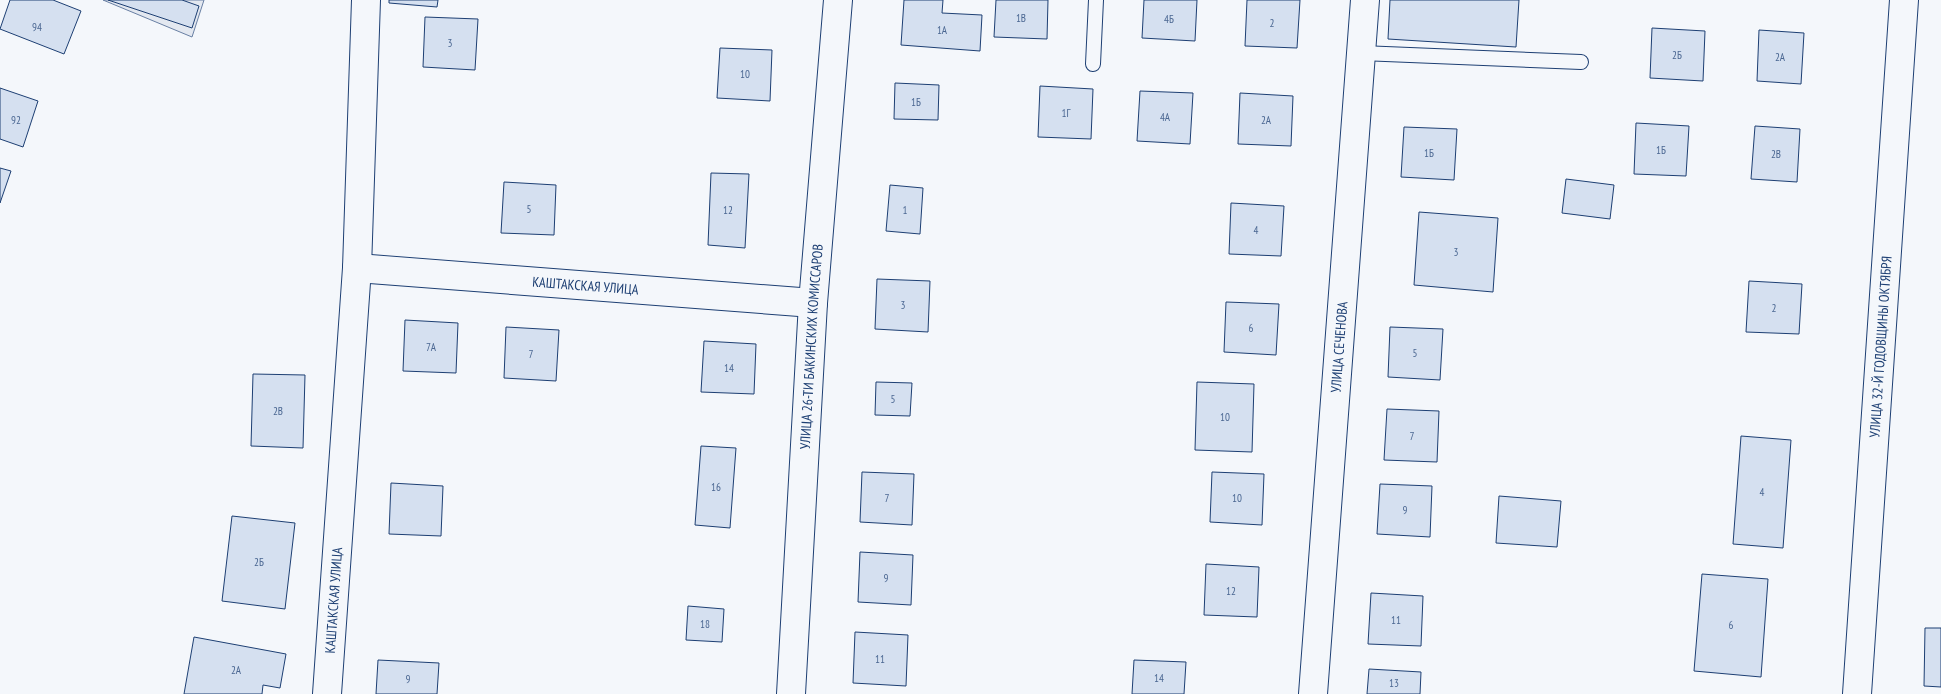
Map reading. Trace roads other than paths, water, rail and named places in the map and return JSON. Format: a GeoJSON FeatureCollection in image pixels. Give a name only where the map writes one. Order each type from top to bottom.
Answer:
{"type":"FeatureCollection","features":[{"type":"Feature","properties":{"kind":"street","name":"КАШТАКСКАЯ УЛИЦА"},"geometry":{"type":"LineString","coordinates":[[327,694],[357,268],[366,0]]}},
{"type":"Feature","properties":{"kind":"street","name":"УЛИЦА 26-ТИ БАКИНСКИХ КОМИССАРОВ"},"geometry":{"type":"LineString","coordinates":[[791,694],[813,303],[838,0]]}},
{"type":"Feature","properties":{"kind":"street","name":"УЛИЦА СЕЧЕНОВА"},"geometry":{"type":"LineString","coordinates":[[1313,694],[1365,0]]}},
{"type":"Feature","properties":{"kind":"street","name":"УЛИЦА 32-Й ГОДОВЩИНЫ ОКТЯБРЯ"},"geometry":{"type":"LineString","coordinates":[[1856,694],[1904,0]]}},
{"type":"Feature","properties":{"kind":"street","name":"КАШТАКСКАЯ УЛИЦА"},"geometry":{"type":"LineString","coordinates":[[357,268],[813,303]]}},
{"type":"Feature","properties":{"kind":"lane"},"geometry":{"type":"LineString","coordinates":[[1093,64],[1096,0]]}},
{"type":"Feature","properties":{"kind":"lane"},"geometry":{"type":"LineString","coordinates":[[1361,53],[1581,62]]}}]}
